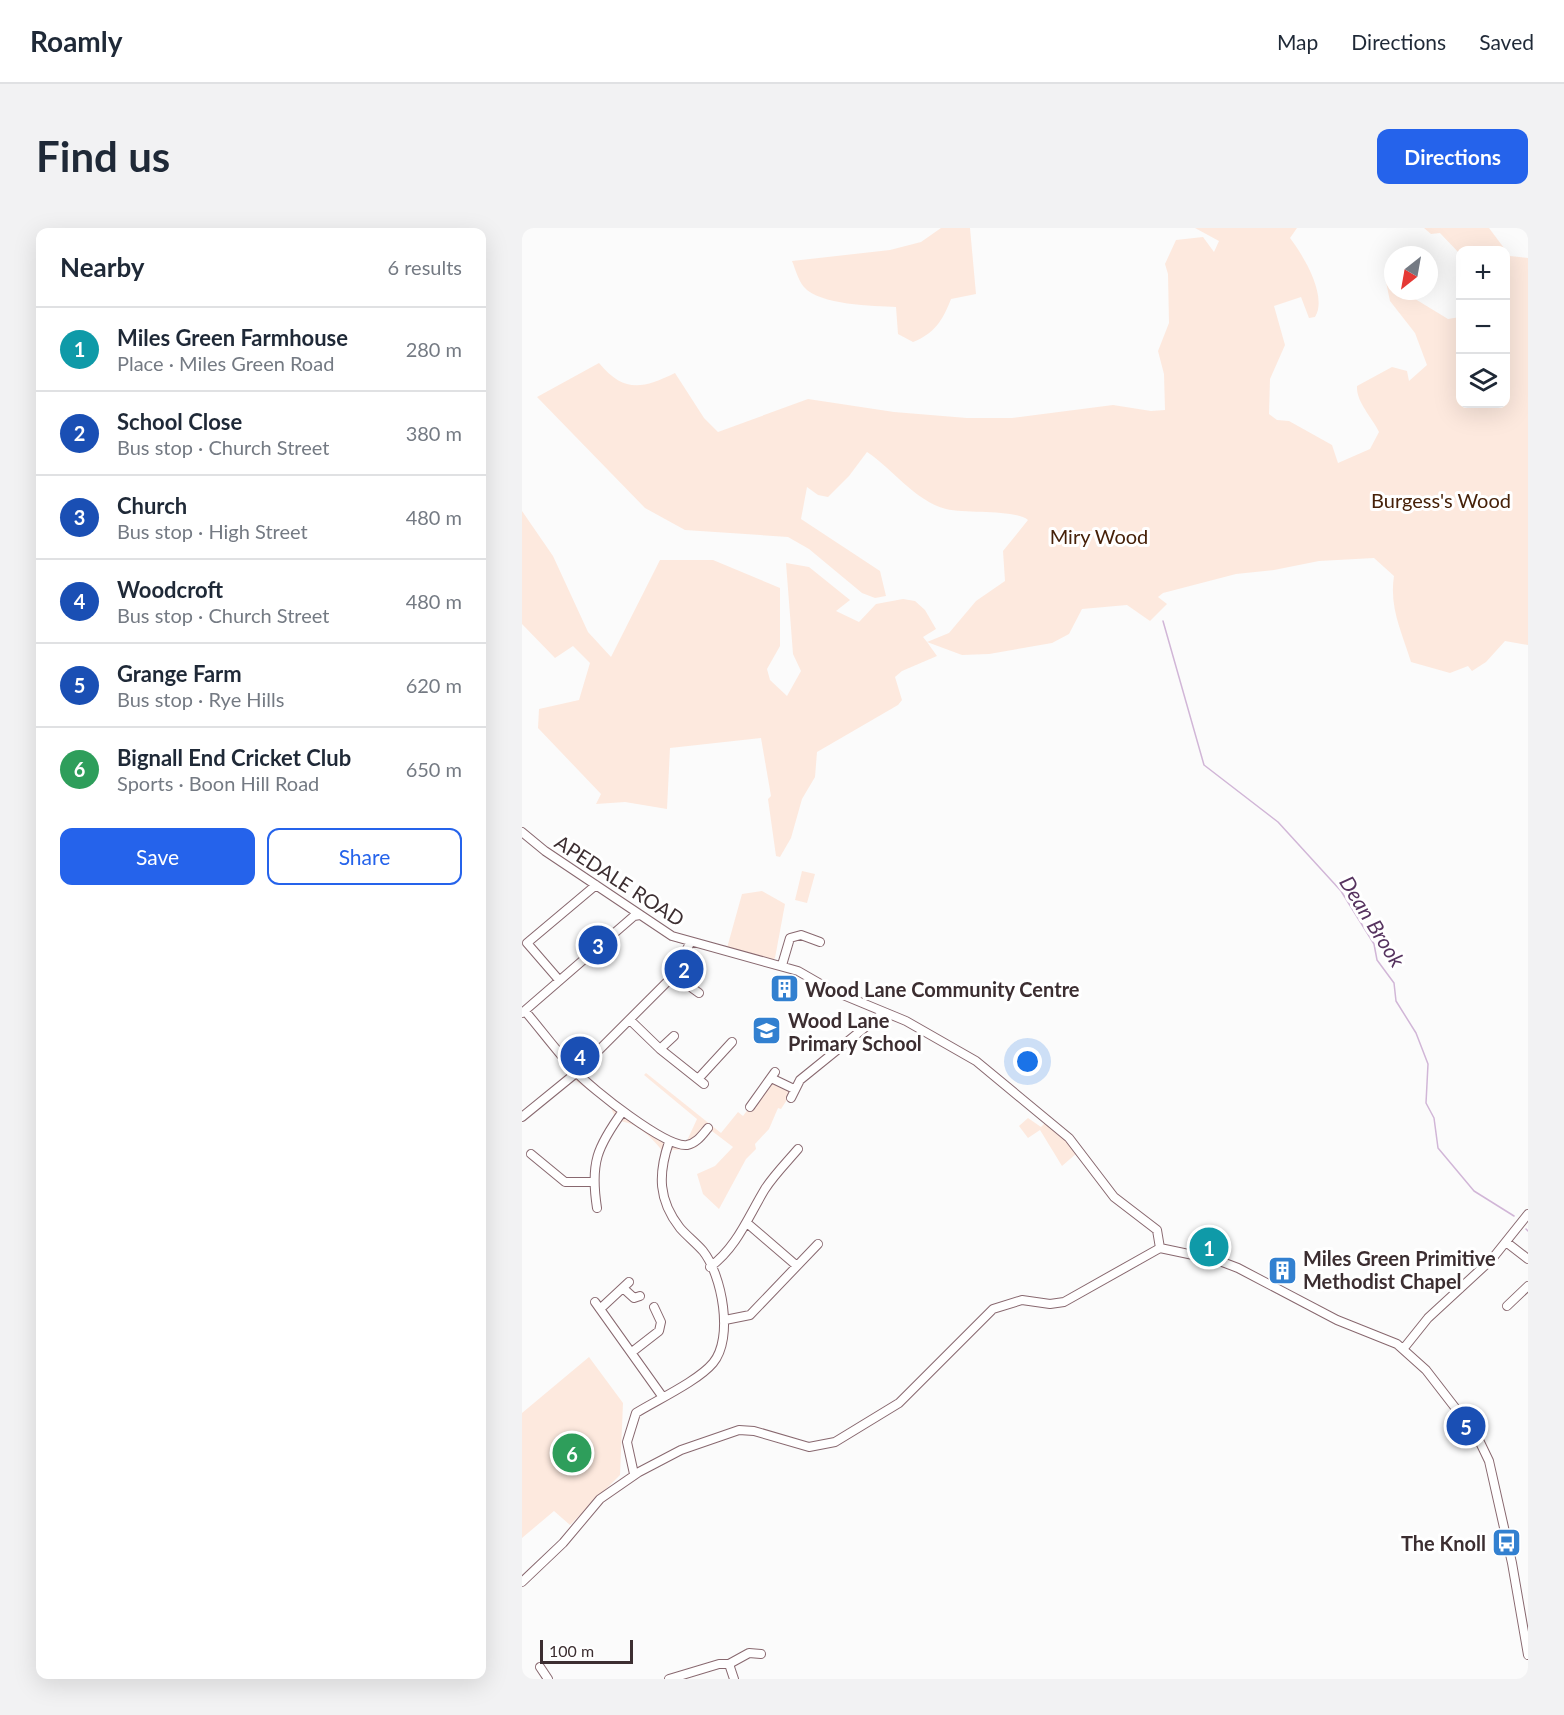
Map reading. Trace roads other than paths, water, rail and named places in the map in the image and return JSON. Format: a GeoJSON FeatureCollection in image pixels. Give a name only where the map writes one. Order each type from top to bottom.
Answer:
{"type":"FeatureCollection","features":[{"type":"Feature","properties":{"kind":"street","name":"APEDALE ROAD"},"geometry":{"type":"LineString","coordinates":[[522,832],[544,851],[672,936],[690,943],[782,965],[906,1021],[976,1061],[1069,1138],[1114,1197],[1157,1230],[1160,1248]]}},
{"type":"Feature","properties":{"kind":"street"},"geometry":{"type":"LineString","coordinates":[[559,981],[527,943],[596,885]]}},
{"type":"Feature","properties":{"kind":"street"},"geometry":{"type":"LineString","coordinates":[[640,915],[634,915],[524,1012],[576,1073],[623,1111],[669,1142],[685,1145],[694,1143],[708,1128]]}},
{"type":"Feature","properties":{"kind":"street"},"geometry":{"type":"LineString","coordinates":[[782,965],[790,938],[801,934],[820,942]]}},
{"type":"Feature","properties":{"kind":"street"},"geometry":{"type":"LineString","coordinates":[[522,1117],[576,1073],[674,975],[690,943]]}},
{"type":"Feature","properties":{"kind":"street"},"geometry":{"type":"LineString","coordinates":[[674,975],[699,993]]}},
{"type":"Feature","properties":{"kind":"street"},"geometry":{"type":"LineString","coordinates":[[750,1107],[773,1075],[792,1094],[800,1080],[884,1012]]}},
{"type":"Feature","properties":{"kind":"street"},"geometry":{"type":"LineString","coordinates":[[630,1020],[660,1049],[701,1081],[730,1044],[736,1053]]}},
{"type":"Feature","properties":{"kind":"street"},"geometry":{"type":"LineString","coordinates":[[660,1049],[674,1036]]}},
{"type":"Feature","properties":{"kind":"street"},"geometry":{"type":"LineString","coordinates":[[599,1203],[593,1182],[597,1155],[608,1132],[623,1111]]}},
{"type":"Feature","properties":{"kind":"street"},"geometry":{"type":"LineString","coordinates":[[634,1474],[627,1442],[629,1427],[636,1413],[702,1373],[714,1363],[724,1341],[725,1320],[704,1252],[680,1227],[664,1196],[661,1165],[669,1142]]}},
{"type":"Feature","properties":{"kind":"street"},"geometry":{"type":"LineString","coordinates":[[710,1267],[723,1257],[747,1223],[766,1188],[798,1149]]}},
{"type":"Feature","properties":{"kind":"street"},"geometry":{"type":"LineString","coordinates":[[531,1155],[565,1182],[593,1182]]}},
{"type":"Feature","properties":{"kind":"street"},"geometry":{"type":"LineString","coordinates":[[1404,1348],[1428,1318],[1478,1275],[1528,1214]]}},
{"type":"Feature","properties":{"kind":"street"},"geometry":{"type":"LineString","coordinates":[[747,1223],[797,1266]]}},
{"type":"Feature","properties":{"kind":"street"},"geometry":{"type":"LineString","coordinates":[[1506,1242],[1528,1259]]}},
{"type":"Feature","properties":{"kind":"street"},"geometry":{"type":"LineString","coordinates":[[725,1320],[750,1315],[818,1244]]}},
{"type":"Feature","properties":{"kind":"street"},"geometry":{"type":"LineString","coordinates":[[522,1582],[558,1549],[600,1498],[634,1474],[681,1450],[739,1431],[754,1431],[809,1447],[835,1442],[899,1403],[993,1309],[1022,1300],[1050,1304],[1064,1302],[1160,1248],[1217,1260],[1238,1268],[1337,1320],[1404,1348],[1426,1371],[1477,1436],[1489,1461],[1512,1563],[1528,1655]]}},
{"type":"Feature","properties":{"kind":"street"},"geometry":{"type":"LineString","coordinates":[[640,1296],[634,1298],[626,1285],[597,1306],[662,1396]]}},
{"type":"Feature","properties":{"kind":"street"},"geometry":{"type":"LineString","coordinates":[[1508,1306],[1528,1286]]}},
{"type":"Feature","properties":{"kind":"street"},"geometry":{"type":"LineString","coordinates":[[632,1352],[659,1331],[661,1323],[656,1308]]}},
{"type":"Feature","properties":{"kind":"street"},"geometry":{"type":"LineString","coordinates":[[669,1679],[719,1664],[729,1664],[749,1653],[760,1654]]}},
{"type":"Feature","properties":{"kind":"street"},"geometry":{"type":"LineString","coordinates":[[729,1664],[734,1679]]}},
{"type":"Feature","properties":{"kind":"street"},"geometry":{"type":"LineString","coordinates":[[540,1667],[548,1679]]}},
{"type":"Feature","properties":{"kind":"waterway","name":"Dean Brook"},"geometry":{"type":"LineString","coordinates":[[1163,621],[1204,765],[1278,822],[1341,891],[1374,944],[1377,960],[1394,983],[1396,1001],[1416,1033],[1428,1064],[1426,1103],[1434,1118],[1438,1148],[1474,1191],[1514,1216]]}},
{"type":"Feature","properties":{"kind":"place","name":"Church"},"geometry":{"type":"Point","coordinates":[598,945]}},
{"type":"Feature","properties":{"kind":"place","name":"School Close"},"geometry":{"type":"Point","coordinates":[684,969]}},
{"type":"Feature","properties":{"kind":"place","name":"Wood Lane Community Centre"},"geometry":{"type":"Point","coordinates":[784,989]}},
{"type":"Feature","properties":{"kind":"place","name":"Wood Lane Primary School"},"geometry":{"type":"Point","coordinates":[767,1031]}},
{"type":"Feature","properties":{"kind":"place","name":"Woodcroft"},"geometry":{"type":"Point","coordinates":[580,1056]}},
{"type":"Feature","properties":{"kind":"place","name":"Miles Green Farmhouse"},"geometry":{"type":"Point","coordinates":[1209,1247]}},
{"type":"Feature","properties":{"kind":"place","name":"Miles Green Primitive Methodist Chapel"},"geometry":{"type":"Point","coordinates":[1282,1270]}},
{"type":"Feature","properties":{"kind":"place","name":"Grange Farm"},"geometry":{"type":"Point","coordinates":[1466,1426]}},
{"type":"Feature","properties":{"kind":"place","name":"Bignall End Cricket Club"},"geometry":{"type":"Point","coordinates":[572,1453]}},
{"type":"Feature","properties":{"kind":"place","name":"The Knoll"},"geometry":{"type":"Point","coordinates":[1507,1543]}},
{"type":"Feature","properties":{"kind":"park label","name":"Burgess's Wood"},"geometry":{"type":"Point","coordinates":[1441,500]}},
{"type":"Feature","properties":{"kind":"park label","name":"Miry Wood"},"geometry":{"type":"Point","coordinates":[1099,536]}}]}
